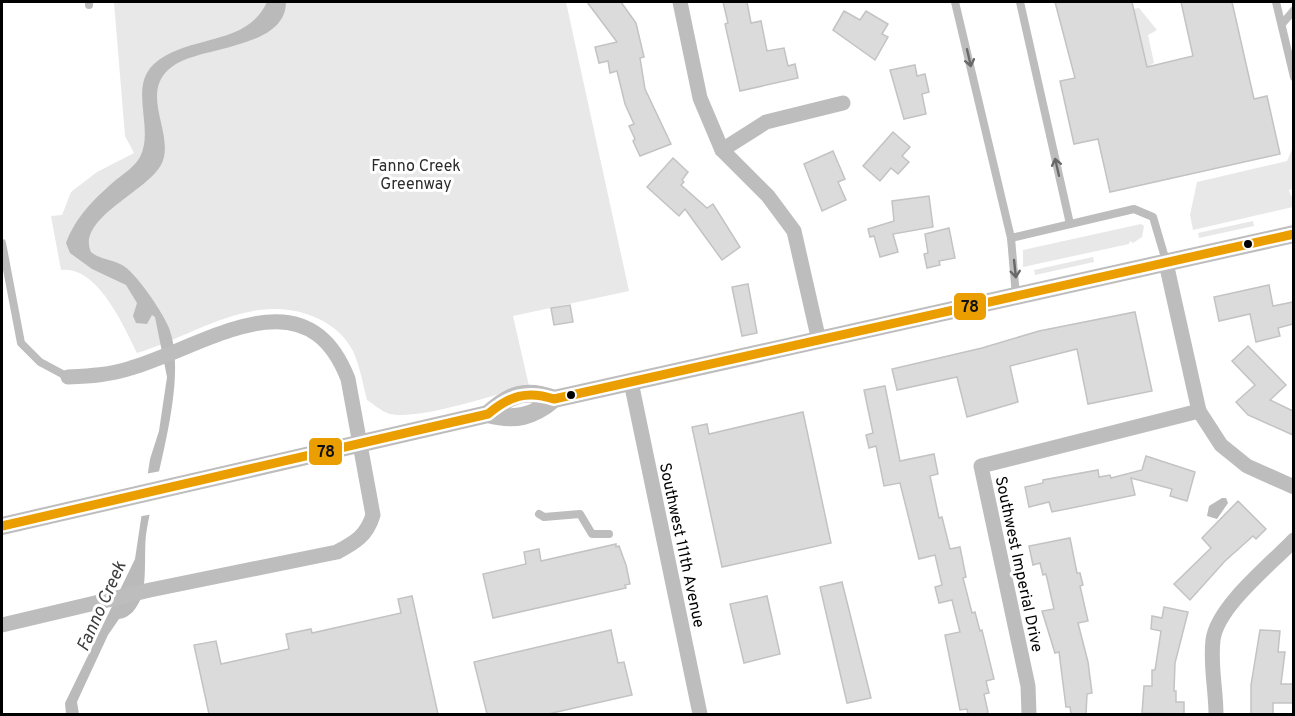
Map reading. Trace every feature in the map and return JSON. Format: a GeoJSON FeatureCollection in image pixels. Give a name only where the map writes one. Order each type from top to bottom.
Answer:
{"type":"FeatureCollection","features":[{"type":"Feature","properties":{"kind":"street"},"geometry":{"type":"LineString","coordinates":[[680,2],[700,98],[722,150],[768,196],[794,231],[819,341]]}},
{"type":"Feature","properties":{"kind":"street"},"geometry":{"type":"LineString","coordinates":[[722,150],[766,122],[843,104]]}},
{"type":"Feature","properties":{"kind":"street"},"geometry":{"type":"LineString","coordinates":[[2,526],[488,414],[504,400],[535,392],[554,399],[1293,234]]}},
{"type":"Feature","properties":{"kind":"street"},"geometry":{"type":"LineString","coordinates":[[1166,263],[1199,411],[1221,445],[1247,466],[1293,487]]}},
{"type":"Feature","properties":{"kind":"street"},"geometry":{"type":"LineString","coordinates":[[2,626],[150,590],[337,552],[356,542],[369,529],[373,515],[344,368],[331,344],[316,331],[298,323],[256,322],[133,368],[99,376],[68,377]]}},
{"type":"Feature","properties":{"kind":"street","name":"Southwest 111th Avenue"},"geometry":{"type":"LineString","coordinates":[[631,382],[700,714]]}},
{"type":"Feature","properties":{"kind":"street","name":"Southwest Imperial Drive"},"geometry":{"type":"LineString","coordinates":[[1029,714],[1028,686],[981,466],[1199,411]]}},
{"type":"Feature","properties":{"kind":"street"},"geometry":{"type":"LineString","coordinates":[[1216,714],[1212,653],[1213,637],[1220,616],[1293,540]]}},
{"type":"Feature","properties":{"kind":"lane"},"geometry":{"type":"LineString","coordinates":[[955,2],[1011,238],[1016,296]]}},
{"type":"Feature","properties":{"kind":"lane"},"geometry":{"type":"LineString","coordinates":[[1020,2],[1070,224]]}},
{"type":"Feature","properties":{"kind":"lane"},"geometry":{"type":"LineString","coordinates":[[1276,2],[1293,77]]}},
{"type":"Feature","properties":{"kind":"lane"},"geometry":{"type":"LineString","coordinates":[[1282,24],[1293,10]]}},
{"type":"Feature","properties":{"kind":"lane"},"geometry":{"type":"LineString","coordinates":[[1011,238],[1134,209],[1144,211],[1153,217],[1158,227],[1166,263]]}},
{"type":"Feature","properties":{"kind":"lane"},"geometry":{"type":"LineString","coordinates":[[2,243],[21,343],[40,362],[68,377]]}},
{"type":"Feature","properties":{"kind":"lane"},"geometry":{"type":"LineString","coordinates":[[539,514],[544,517],[580,514],[591,534],[609,534]]}},
{"type":"Feature","properties":{"kind":"green space","name":"Fanno Creek Greenway"},"geometry":{"type":"Polygon","coordinates":[[[114,2],[566,2],[629,291],[513,316],[529,386],[457,406],[416,414],[387,413],[367,400],[353,351],[345,339],[325,322],[289,310],[267,309],[223,319],[137,353],[117,314],[97,287],[86,277],[74,271],[61,270],[51,216],[62,215],[71,192],[97,172],[134,153],[125,136],[114,2]]]}},
{"type":"Feature","properties":{"kind":"green space"},"geometry":{"type":"Polygon","coordinates":[[[1139,8],[1157,30],[1148,35],[1154,63],[1147,67],[1134,9],[1139,8]]]}},
{"type":"Feature","properties":{"kind":"green space"},"geometry":{"type":"Polygon","coordinates":[[[1293,147],[1293,189],[1289,190],[1293,196],[1293,207],[1193,230],[1190,215],[1197,182],[1287,161],[1293,147]]]}},
{"type":"Feature","properties":{"kind":"green space"},"geometry":{"type":"Polygon","coordinates":[[[1253,221],[1254,226],[1199,238],[1198,233],[1253,221]]]}},
{"type":"Feature","properties":{"kind":"green space"},"geometry":{"type":"Polygon","coordinates":[[[1141,224],[1144,226],[1142,237],[1133,243],[1130,241],[1129,244],[1023,267],[1023,250],[1141,224]]]}},
{"type":"Feature","properties":{"kind":"green space"},"geometry":{"type":"Polygon","coordinates":[[[1093,257],[1094,262],[1035,275],[1034,270],[1093,257]]]}},
{"type":"Feature","properties":{"kind":"shaded area"},"geometry":{"type":"Polygon","coordinates":[[[267,2],[286,2],[282,17],[272,29],[258,38],[186,59],[173,66],[163,76],[158,88],[157,101],[165,153],[161,165],[142,185],[103,217],[94,228],[89,240],[91,252],[126,268],[141,283],[155,303],[169,328],[174,350],[175,375],[168,430],[146,535],[143,592],[133,612],[119,619],[108,635],[77,702],[79,714],[66,714],[65,703],[135,559],[150,459],[159,431],[167,377],[155,317],[152,315],[147,324],[136,323],[133,316],[137,303],[126,285],[92,269],[70,253],[66,243],[75,224],[87,208],[140,157],[145,134],[143,85],[154,64],[183,48],[246,26],[258,16],[267,2]]]}},
{"type":"Feature","properties":{"kind":"shaded area"},"geometry":{"type":"Polygon","coordinates":[[[1226,498],[1228,503],[1217,519],[1207,516],[1209,506],[1226,498]]]}},
{"type":"Feature","properties":{"kind":"pier"},"geometry":{"type":"Polygon","coordinates":[[[161,471],[153,514],[137,517],[145,474],[161,471]]]}},
{"type":"Feature","properties":{"kind":"building"},"geometry":{"type":"Polygon","coordinates":[[[587,2],[621,2],[636,23],[644,57],[640,58],[645,89],[671,144],[640,156],[633,141],[635,139],[629,126],[634,124],[625,104],[617,71],[610,73],[608,61],[599,63],[595,47],[617,42],[587,2]]]}},
{"type":"Feature","properties":{"kind":"building"},"geometry":{"type":"Polygon","coordinates":[[[723,2],[747,2],[751,23],[761,21],[767,51],[784,48],[788,66],[795,64],[798,78],[740,91],[725,24],[728,23],[723,2]]]}},
{"type":"Feature","properties":{"kind":"building"},"geometry":{"type":"Polygon","coordinates":[[[1055,2],[1132,2],[1147,67],[1193,56],[1181,2],[1232,2],[1254,99],[1267,96],[1280,154],[1110,192],[1098,139],[1074,144],[1060,81],[1075,78],[1055,2]]]}},
{"type":"Feature","properties":{"kind":"building"},"geometry":{"type":"Polygon","coordinates":[[[844,11],[860,20],[866,11],[888,24],[882,34],[888,37],[875,60],[833,30],[844,11]]]}},
{"type":"Feature","properties":{"kind":"building"},"geometry":{"type":"Polygon","coordinates":[[[915,65],[917,76],[925,74],[929,92],[922,94],[926,114],[904,119],[890,70],[915,65]]]}},
{"type":"Feature","properties":{"kind":"building"},"geometry":{"type":"Polygon","coordinates":[[[893,132],[910,147],[902,156],[909,162],[898,174],[891,168],[880,181],[863,166],[893,132]]]}},
{"type":"Feature","properties":{"kind":"building"},"geometry":{"type":"Polygon","coordinates":[[[833,151],[845,179],[838,182],[846,200],[822,211],[804,164],[833,151]]]}},
{"type":"Feature","properties":{"kind":"building"},"geometry":{"type":"Polygon","coordinates":[[[673,158],[688,172],[681,185],[707,208],[713,204],[740,247],[722,260],[685,209],[679,216],[647,187],[673,158]]]}},
{"type":"Feature","properties":{"kind":"building"},"geometry":{"type":"Polygon","coordinates":[[[929,196],[933,227],[893,234],[898,252],[880,257],[874,236],[870,237],[868,229],[894,221],[892,201],[929,196]]]}},
{"type":"Feature","properties":{"kind":"building"},"geometry":{"type":"Polygon","coordinates":[[[949,228],[955,258],[939,261],[940,265],[927,268],[924,254],[928,253],[925,234],[949,228]]]}},
{"type":"Feature","properties":{"kind":"building"},"geometry":{"type":"Polygon","coordinates":[[[748,284],[757,333],[742,336],[732,287],[748,284]]]}},
{"type":"Feature","properties":{"kind":"building"},"geometry":{"type":"Polygon","coordinates":[[[1269,285],[1273,306],[1293,302],[1293,324],[1278,328],[1280,336],[1256,342],[1250,314],[1219,321],[1214,297],[1269,285]]]}},
{"type":"Feature","properties":{"kind":"building"},"geometry":{"type":"Polygon","coordinates":[[[570,305],[573,322],[554,325],[551,308],[570,305]]]}},
{"type":"Feature","properties":{"kind":"building"},"geometry":{"type":"Polygon","coordinates":[[[1135,312],[1152,391],[1088,404],[1077,349],[1010,366],[1018,402],[967,417],[957,377],[897,390],[892,369],[982,348],[1039,331],[1135,312]]]}},
{"type":"Feature","properties":{"kind":"building"},"geometry":{"type":"Polygon","coordinates":[[[1248,346],[1286,385],[1270,400],[1293,411],[1293,435],[1248,415],[1236,402],[1255,385],[1232,361],[1248,346]]]}},
{"type":"Feature","properties":{"kind":"building"},"geometry":{"type":"Polygon","coordinates":[[[885,386],[900,461],[934,454],[938,474],[930,476],[939,518],[942,517],[950,549],[960,547],[966,577],[963,578],[972,613],[975,612],[980,631],[982,630],[994,679],[986,681],[989,693],[984,694],[988,712],[986,714],[968,714],[967,709],[960,710],[945,635],[960,632],[952,600],[939,603],[935,587],[942,585],[935,555],[919,559],[900,483],[884,486],[876,446],[869,448],[866,435],[873,433],[864,390],[885,386]]]}},
{"type":"Feature","properties":{"kind":"building"},"geometry":{"type":"Polygon","coordinates":[[[803,412],[831,543],[722,567],[692,427],[707,424],[709,434],[803,412]]]}},
{"type":"Feature","properties":{"kind":"building"},"geometry":{"type":"Polygon","coordinates":[[[1146,456],[1195,472],[1187,501],[1170,496],[1172,489],[1131,478],[1135,495],[1052,512],[1049,502],[1029,507],[1025,487],[1043,483],[1043,480],[1098,470],[1099,477],[1110,475],[1111,478],[1142,470],[1146,456]]]}},
{"type":"Feature","properties":{"kind":"building"},"geometry":{"type":"Polygon","coordinates":[[[1238,501],[1266,529],[1256,539],[1253,536],[1225,561],[1190,600],[1174,584],[1211,548],[1202,538],[1238,501]]]}},
{"type":"Feature","properties":{"kind":"building"},"geometry":{"type":"Polygon","coordinates":[[[1070,538],[1077,573],[1080,573],[1083,585],[1080,586],[1088,621],[1078,623],[1088,662],[1092,693],[1087,694],[1086,714],[1071,714],[1070,707],[1066,707],[1059,652],[1055,653],[1042,611],[1054,609],[1046,574],[1043,575],[1040,563],[1033,565],[1029,546],[1070,538]]]}},
{"type":"Feature","properties":{"kind":"building"},"geometry":{"type":"Polygon","coordinates":[[[616,544],[616,547],[619,546],[626,565],[630,584],[625,585],[626,588],[493,618],[483,574],[526,564],[524,552],[539,549],[541,561],[616,544]]]}},
{"type":"Feature","properties":{"kind":"building"},"geometry":{"type":"Polygon","coordinates":[[[842,582],[871,698],[847,703],[820,587],[842,582]]]}},
{"type":"Feature","properties":{"kind":"building"},"geometry":{"type":"Polygon","coordinates":[[[412,596],[438,714],[209,714],[194,645],[216,641],[221,664],[289,649],[286,634],[311,629],[312,633],[401,613],[398,599],[412,596]]]}},
{"type":"Feature","properties":{"kind":"building"},"geometry":{"type":"Polygon","coordinates":[[[767,596],[780,654],[744,663],[730,604],[767,596]]]}},
{"type":"Feature","properties":{"kind":"building"},"geometry":{"type":"Polygon","coordinates":[[[1164,607],[1188,612],[1175,663],[1174,691],[1176,691],[1176,702],[1184,702],[1184,714],[1142,713],[1144,686],[1152,686],[1152,670],[1155,670],[1161,631],[1151,629],[1152,616],[1162,618],[1164,607]]]}},
{"type":"Feature","properties":{"kind":"building"},"geometry":{"type":"Polygon","coordinates":[[[611,630],[618,663],[624,662],[632,695],[548,714],[487,714],[474,662],[611,630]]]}},
{"type":"Feature","properties":{"kind":"building"},"geometry":{"type":"Polygon","coordinates":[[[1260,630],[1280,631],[1278,652],[1285,652],[1281,684],[1293,684],[1293,703],[1273,703],[1273,714],[1251,714],[1251,685],[1260,630]]]}},
{"type":"Feature","properties":{"kind":"transit line","name":"78"},"geometry":{"type":"LineString","coordinates":[[2,526],[488,414],[503,403],[519,396],[535,395],[554,399],[1294,234]]}},
{"type":"Feature","properties":{"kind":"water label","name":"Fanno Creek"},"geometry":{"type":"Point","coordinates":[101,606]}}]}
